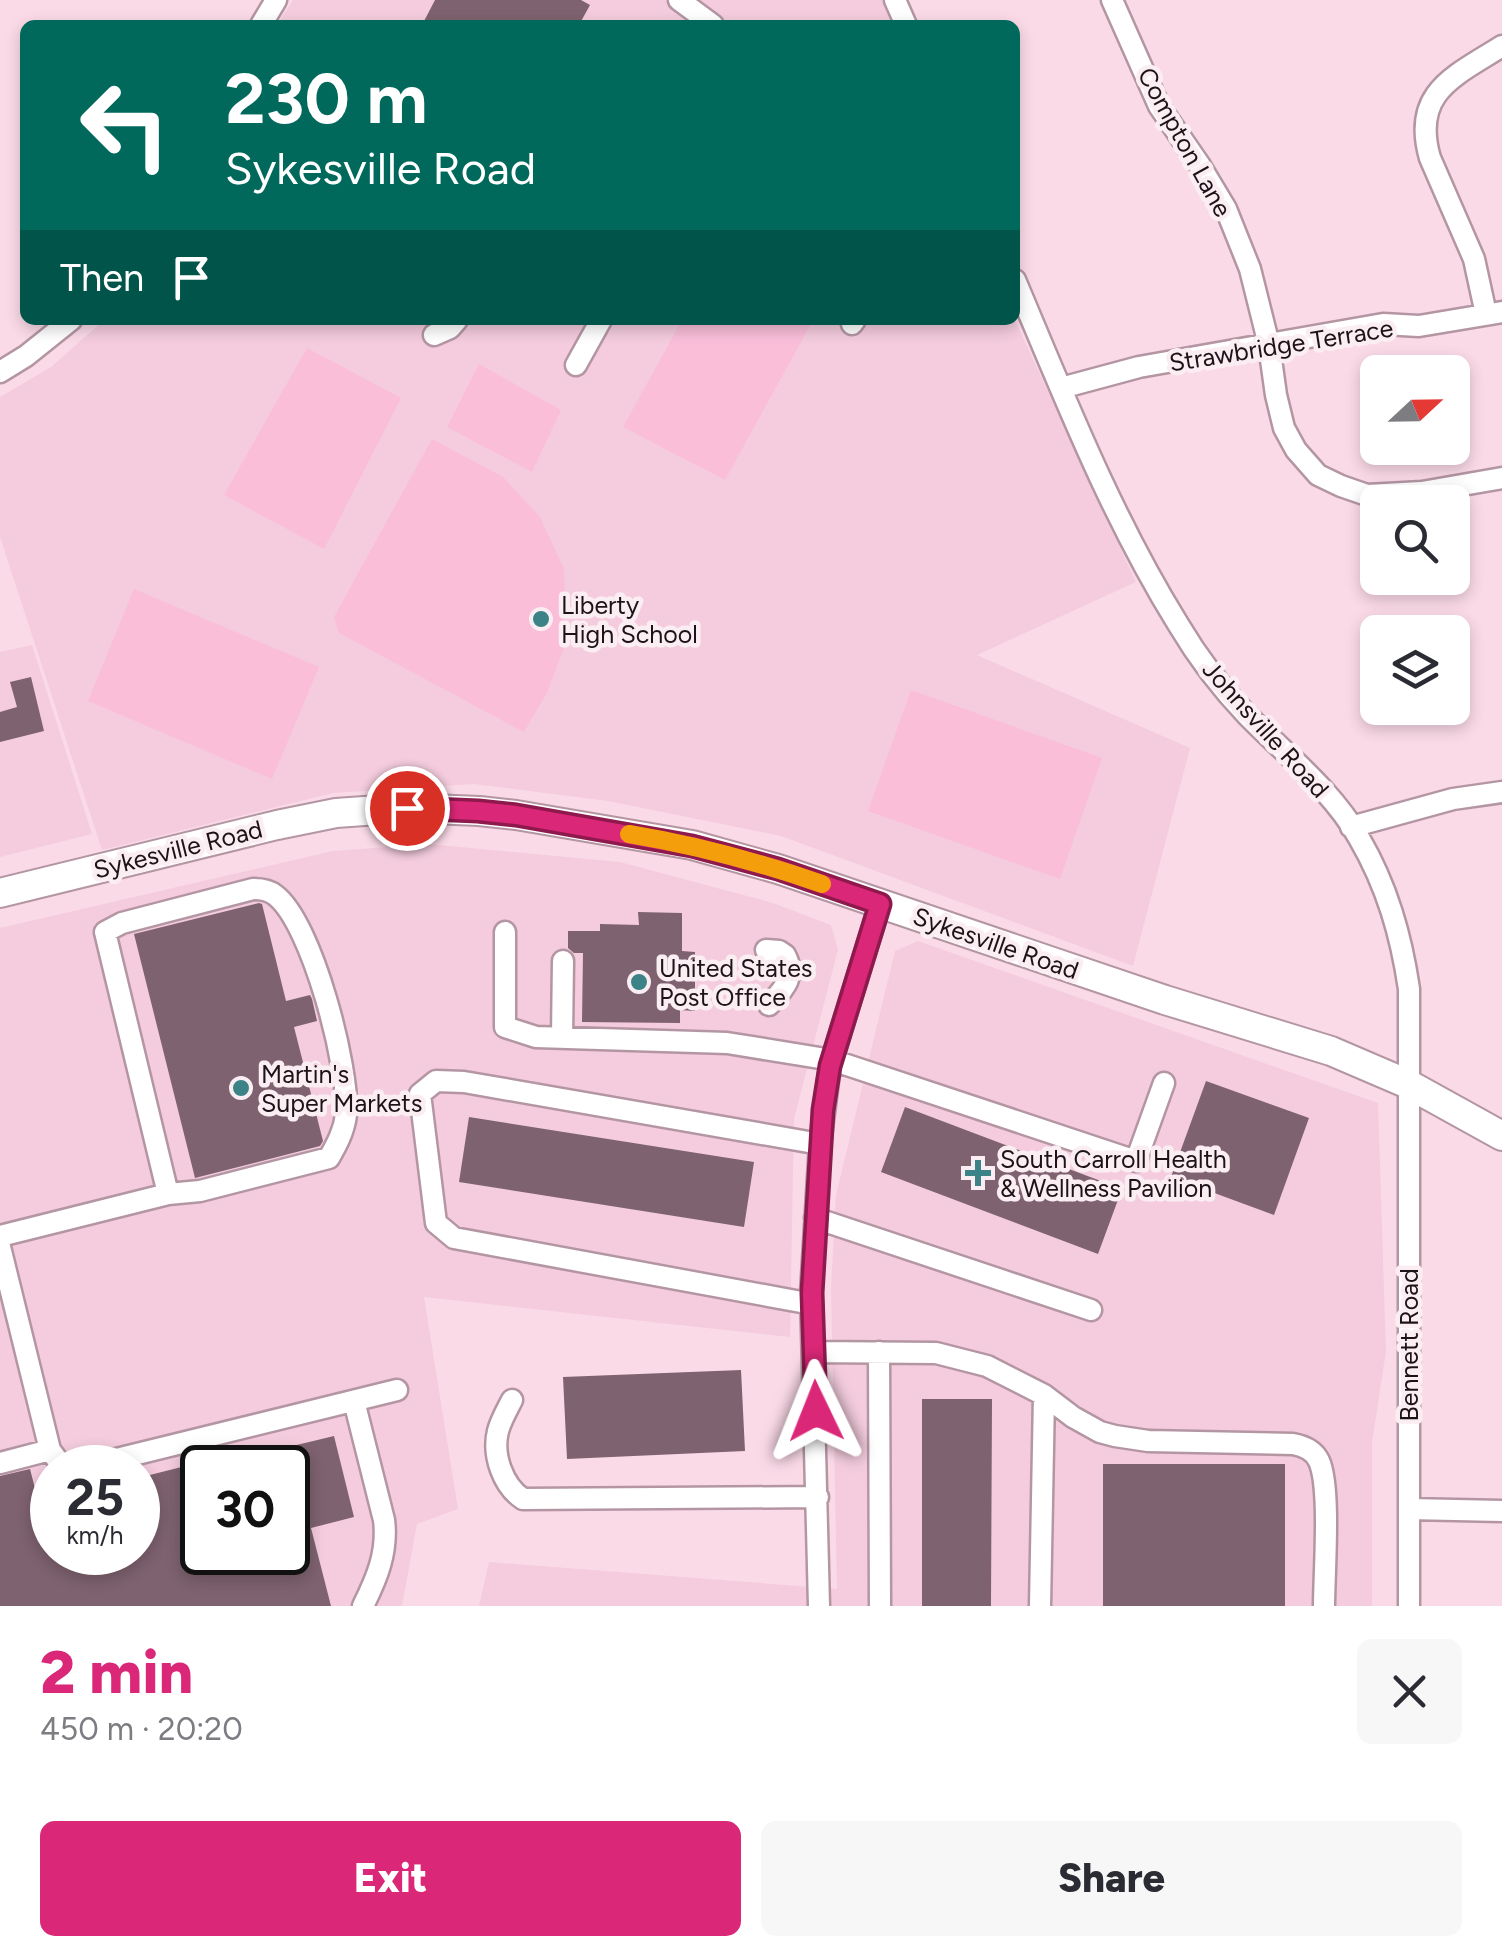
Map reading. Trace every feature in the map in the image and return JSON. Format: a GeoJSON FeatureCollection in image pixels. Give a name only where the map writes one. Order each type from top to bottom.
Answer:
{"type":"FeatureCollection","features":[{"type":"Feature","properties":{"kind":"main road","name":"Sykesville Road"},"geometry":{"type":"LineString","coordinates":[[0,893],[336,813],[407,808],[516,815],[692,846],[778,869],[1165,1000],[1330,1051],[1408,1084],[1502,1136]]}},
{"type":"Feature","properties":{"kind":"street"},"geometry":{"type":"LineString","coordinates":[[679,0],[706,20]]}},
{"type":"Feature","properties":{"kind":"street","name":"Compton Lane"},"geometry":{"type":"LineString","coordinates":[[1112,0],[1159,106],[1226,209],[1250,270],[1269,344],[1284,428],[1296,450],[1318,475],[1367,495],[1422,492],[1502,478]]}},
{"type":"Feature","properties":{"kind":"street"},"geometry":{"type":"LineString","coordinates":[[1494,313],[1425,141],[1431,101],[1441,87],[1502,46]]}},
{"type":"Feature","properties":{"kind":"street","name":"Johnsville Road"},"geometry":{"type":"LineString","coordinates":[[1020,292],[1132,543],[1179,626],[1244,712],[1311,778],[1358,836],[1395,917],[1402,946],[1409,989],[1408,1084]]}},
{"type":"Feature","properties":{"kind":"street","name":"Strawbridge Terrace"},"geometry":{"type":"LineString","coordinates":[[1061,388],[1139,367],[1383,324],[1419,326],[1494,313]]}},
{"type":"Feature","properties":{"kind":"street"},"geometry":{"type":"LineString","coordinates":[[0,372],[65,325]]}},
{"type":"Feature","properties":{"kind":"street"},"geometry":{"type":"LineString","coordinates":[[434,335],[453,325]]}},
{"type":"Feature","properties":{"kind":"street"},"geometry":{"type":"LineString","coordinates":[[576,364],[591,325]]}},
{"type":"Feature","properties":{"kind":"street"},"geometry":{"type":"LineString","coordinates":[[1351,827],[1453,800],[1502,792]]}},
{"type":"Feature","properties":{"kind":"street"},"geometry":{"type":"LineString","coordinates":[[0,1236],[329,1158],[342,1134],[346,1114],[340,1055],[318,971],[287,908],[275,894],[264,890],[253,889],[122,923],[105,932],[168,1194]]}},
{"type":"Feature","properties":{"kind":"street"},"geometry":{"type":"LineString","coordinates":[[819,1606],[812,1304],[820,1144],[832,1060],[880,904]]}},
{"type":"Feature","properties":{"kind":"street"},"geometry":{"type":"LineString","coordinates":[[505,932],[505,1027],[536,1037],[727,1043],[832,1060],[1136,1161],[1164,1083]]}},
{"type":"Feature","properties":{"kind":"street"},"geometry":{"type":"LineString","coordinates":[[766,950],[785,955],[790,971],[786,987],[769,1005]]}},
{"type":"Feature","properties":{"kind":"street"},"geometry":{"type":"LineString","coordinates":[[562,1037],[563,961]]}},
{"type":"Feature","properties":{"kind":"street"},"geometry":{"type":"LineString","coordinates":[[812,1304],[454,1238],[436,1223],[420,1094],[436,1081],[464,1082],[820,1144]]}},
{"type":"Feature","properties":{"kind":"street","name":"Bennett Road"},"geometry":{"type":"LineString","coordinates":[[1408,1084],[1410,1606]]}},
{"type":"Feature","properties":{"kind":"street"},"geometry":{"type":"LineString","coordinates":[[815,1218],[1090,1310]]}},
{"type":"Feature","properties":{"kind":"street"},"geometry":{"type":"LineString","coordinates":[[0,1247],[49,1445]]}},
{"type":"Feature","properties":{"kind":"street"},"geometry":{"type":"LineString","coordinates":[[814,1352],[936,1353],[962,1359],[987,1366],[1044,1395],[1100,1432],[1115,1436],[1148,1442],[1293,1444],[1309,1450],[1321,1466],[1325,1503],[1324,1606]]}},
{"type":"Feature","properties":{"kind":"street"},"geometry":{"type":"LineString","coordinates":[[880,1352],[880,1606]]}},
{"type":"Feature","properties":{"kind":"street"},"geometry":{"type":"LineString","coordinates":[[160,1448],[397,1390]]}},
{"type":"Feature","properties":{"kind":"street"},"geometry":{"type":"LineString","coordinates":[[1040,1606],[1044,1395]]}},
{"type":"Feature","properties":{"kind":"street"},"geometry":{"type":"LineString","coordinates":[[512,1400],[496,1442],[508,1485],[523,1499],[818,1497]]}},
{"type":"Feature","properties":{"kind":"street"},"geometry":{"type":"LineString","coordinates":[[354,1401],[386,1538],[378,1573],[363,1606]]}},
{"type":"Feature","properties":{"kind":"street"},"geometry":{"type":"LineString","coordinates":[[0,1463],[30,1455]]}},
{"type":"Feature","properties":{"kind":"street"},"geometry":{"type":"LineString","coordinates":[[1409,1509],[1502,1511]]}},
{"type":"Feature","properties":{"kind":"shaded area"},"geometry":{"type":"Polygon","coordinates":[[[293,0],[882,0],[890,20],[280,20],[293,0]]]}},
{"type":"Feature","properties":{"kind":"shaded area","name":"Liberty High School"},"geometry":{"type":"Polygon","coordinates":[[[98,325],[1017,325],[1136,582],[977,655],[1190,748],[1133,966],[781,836],[608,801],[474,784],[333,793],[102,850],[0,537],[0,397],[51,367],[98,325]]]}},
{"type":"Feature","properties":{"kind":"shaded area"},"geometry":{"type":"Polygon","coordinates":[[[679,325],[810,325],[725,480],[623,427],[679,325]]]}},
{"type":"Feature","properties":{"kind":"shaded area"},"geometry":{"type":"Polygon","coordinates":[[[307,348],[401,398],[324,549],[224,495],[307,348]]]}},
{"type":"Feature","properties":{"kind":"shaded area"},"geometry":{"type":"Polygon","coordinates":[[[479,364],[561,410],[532,472],[447,427],[479,364]]]}},
{"type":"Feature","properties":{"kind":"shaded area"},"geometry":{"type":"Polygon","coordinates":[[[432,439],[503,477],[540,517],[564,569],[566,642],[547,693],[524,732],[339,633],[334,617],[432,439]]]}},
{"type":"Feature","properties":{"kind":"shaded area"},"geometry":{"type":"Polygon","coordinates":[[[134,589],[319,667],[272,779],[88,701],[134,589]]]}},
{"type":"Feature","properties":{"kind":"shaded area"},"geometry":{"type":"Polygon","coordinates":[[[32,645],[92,834],[0,857],[0,652],[32,645]]]}},
{"type":"Feature","properties":{"kind":"shaded area"},"geometry":{"type":"Polygon","coordinates":[[[911,690],[1102,758],[1060,879],[868,811],[911,690]]]}},
{"type":"Feature","properties":{"kind":"shaded area"},"geometry":{"type":"Polygon","coordinates":[[[428,844],[620,862],[773,903],[831,925],[838,950],[794,1119],[790,1337],[424,1297],[458,1509],[417,1524],[402,1606],[0,1606],[0,928],[333,851],[428,844]]]}},
{"type":"Feature","properties":{"kind":"shaded area"},"geometry":{"type":"Polygon","coordinates":[[[918,941],[1378,1103],[1386,1351],[1372,1443],[1372,1606],[479,1606],[489,1562],[837,1589],[831,1288],[836,1195],[895,951],[918,941]]]}},
{"type":"Feature","properties":{"kind":"building"},"geometry":{"type":"Polygon","coordinates":[[[435,0],[581,0],[590,5],[582,20],[425,20],[435,0]]]}},
{"type":"Feature","properties":{"kind":"building"},"geometry":{"type":"Polygon","coordinates":[[[31,677],[44,731],[0,742],[0,712],[17,707],[10,682],[31,677]]]}},
{"type":"Feature","properties":{"kind":"building","name":"Martin's Super Markets"},"geometry":{"type":"Polygon","coordinates":[[[259,903],[286,1001],[310,995],[312,999],[317,1021],[294,1027],[323,1141],[320,1146],[195,1178],[134,934],[259,903]]]}},
{"type":"Feature","properties":{"kind":"building","name":"United States Post Office"},"geometry":{"type":"Polygon","coordinates":[[[638,912],[682,913],[682,951],[695,952],[695,1011],[680,1010],[680,1023],[582,1022],[583,953],[568,948],[568,931],[600,931],[600,924],[639,925],[638,912]]]}},
{"type":"Feature","properties":{"kind":"building"},"geometry":{"type":"Polygon","coordinates":[[[1206,1081],[1309,1118],[1274,1215],[1171,1177],[1206,1081]]]}},
{"type":"Feature","properties":{"kind":"building"},"geometry":{"type":"Polygon","coordinates":[[[905,1107],[1122,1189],[1098,1254],[881,1172],[905,1107]]]}},
{"type":"Feature","properties":{"kind":"building"},"geometry":{"type":"Polygon","coordinates":[[[469,1117],[754,1162],[744,1227],[459,1182],[469,1117]]]}},
{"type":"Feature","properties":{"kind":"building"},"geometry":{"type":"Polygon","coordinates":[[[741,1370],[745,1451],[567,1459],[563,1377],[741,1370]]]}},
{"type":"Feature","properties":{"kind":"building"},"geometry":{"type":"Polygon","coordinates":[[[922,1399],[992,1399],[991,1606],[922,1606],[922,1399]]]}},
{"type":"Feature","properties":{"kind":"building"},"geometry":{"type":"Polygon","coordinates":[[[334,1436],[354,1517],[311,1528],[331,1606],[0,1606],[0,1476],[30,1469],[30,1575],[160,1575],[160,1472],[180,1467],[180,1575],[310,1575],[310,1445],[297,1445],[334,1436]]]}},
{"type":"Feature","properties":{"kind":"building"},"geometry":{"type":"Polygon","coordinates":[[[1103,1464],[1285,1464],[1285,1606],[1103,1606],[1103,1464]]]}},
{"type":"Feature","properties":{"kind":"slow traffic"},"geometry":{"type":"LineString","coordinates":[[629,834],[692,846],[822,884]]}},
{"type":"Feature","properties":{"kind":"place","name":"Liberty High School"},"geometry":{"type":"Point","coordinates":[541,619]}},
{"type":"Feature","properties":{"kind":"place","name":"United States Post Office"},"geometry":{"type":"Point","coordinates":[639,982]}},
{"type":"Feature","properties":{"kind":"place","name":"Martin's Super Markets"},"geometry":{"type":"Point","coordinates":[241,1088]}},
{"type":"Feature","properties":{"kind":"place","name":"South Carroll Health & Wellness Pavilion"},"geometry":{"type":"Point","coordinates":[978,1173]}},
{"type":"Feature","properties":{"kind":"route"},"geometry":{"type":"LineString","coordinates":[[407,808],[516,815],[692,846],[778,869],[880,904],[830,1066],[823,1110],[812,1293],[816,1411]]}}]}
